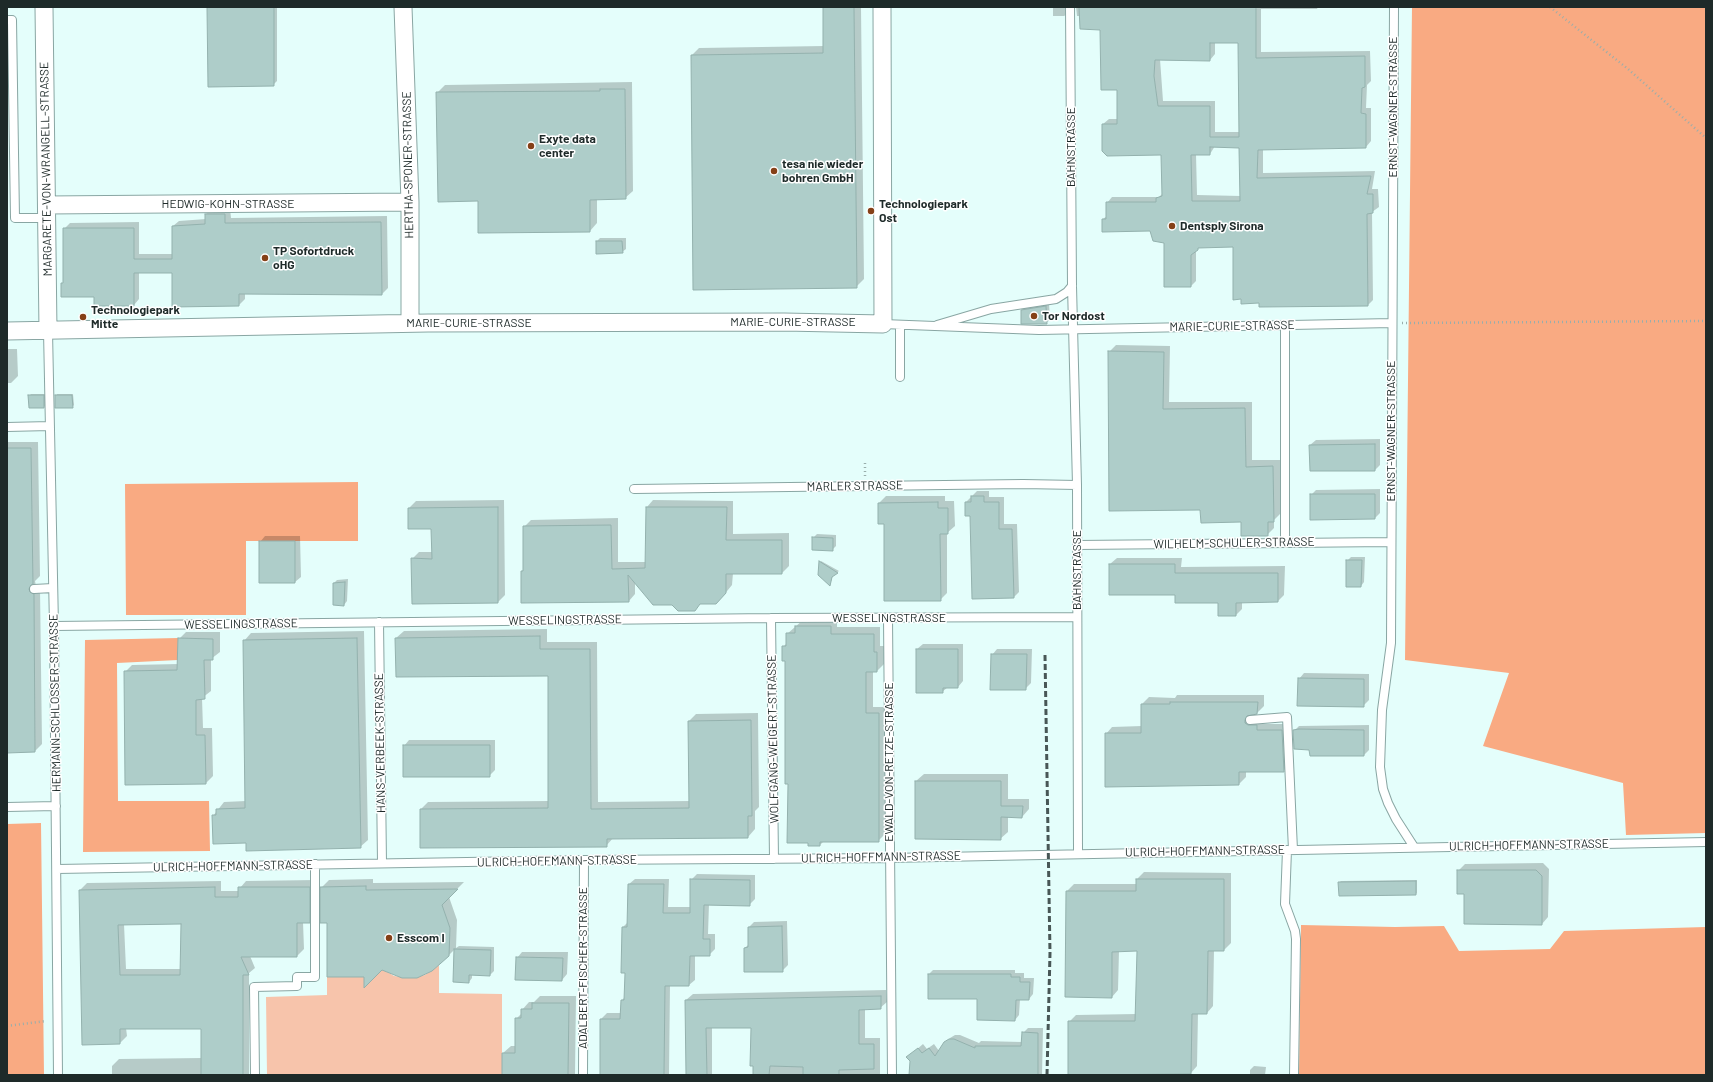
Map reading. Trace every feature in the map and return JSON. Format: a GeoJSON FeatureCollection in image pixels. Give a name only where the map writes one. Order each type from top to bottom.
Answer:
{"type":"FeatureCollection","features":[{"type":"Feature","properties":{"kind":"street","name":"MARGARETE-VON-WRANGELL-STRASSE"},"geometry":{"type":"LineString","coordinates":[[44,7],[48,331]]}},
{"type":"Feature","properties":{"kind":"street","name":"HERTHA-SPONER-STRASSE"},"geometry":{"type":"LineString","coordinates":[[403,7],[410,202],[410,323]]}},
{"type":"Feature","properties":{"kind":"street"},"geometry":{"type":"LineString","coordinates":[[882,7],[883,324]]}},
{"type":"Feature","properties":{"kind":"street","name":"HEDWIG-KOHN-STRASSE"},"geometry":{"type":"LineString","coordinates":[[47,211],[410,202]]}},
{"type":"Feature","properties":{"kind":"street","name":"MARIE-CURIE-STRASSE"},"geometry":{"type":"LineString","coordinates":[[7,331],[410,323],[791,322],[883,324]]}},
{"type":"Feature","properties":{"kind":"lane","name":"BAHNSTRASSE"},"geometry":{"type":"LineString","coordinates":[[1070,7],[1072,286],[1077,485],[1078,854]]}},
{"type":"Feature","properties":{"kind":"lane","name":"ERNST-WAGNER-STRASSE"},"geometry":{"type":"LineString","coordinates":[[1394,7],[1390,643],[1382,710],[1380,767],[1383,789],[1388,803],[1396,819],[1414,847]]}},
{"type":"Feature","properties":{"kind":"lane"},"geometry":{"type":"LineString","coordinates":[[7,20],[12,20],[14,218],[47,211]]}},
{"type":"Feature","properties":{"kind":"lane"},"geometry":{"type":"LineString","coordinates":[[931,326],[991,309],[1056,299],[1067,292],[1072,286]]}},
{"type":"Feature","properties":{"kind":"lane","name":"MARIE-CURIE-STRASSE"},"geometry":{"type":"LineString","coordinates":[[883,324],[1073,330],[1392,323]]}},
{"type":"Feature","properties":{"kind":"lane"},"geometry":{"type":"LineString","coordinates":[[900,325],[900,377]]}},
{"type":"Feature","properties":{"kind":"lane"},"geometry":{"type":"LineString","coordinates":[[1285,325],[1285,543]]}},
{"type":"Feature","properties":{"kind":"lane","name":"HERMANN-SCHLOSSER-STRASSE"},"geometry":{"type":"LineString","coordinates":[[48,331],[54,626],[58,1075]]}},
{"type":"Feature","properties":{"kind":"lane"},"geometry":{"type":"LineString","coordinates":[[7,427],[50,426]]}},
{"type":"Feature","properties":{"kind":"lane","name":"MARLER STRASSE"},"geometry":{"type":"LineString","coordinates":[[634,489],[1023,484],[1077,485]]}},
{"type":"Feature","properties":{"kind":"lane","name":"WILHELM-SCHULER-STRASSE"},"geometry":{"type":"LineString","coordinates":[[1077,545],[1391,542]]}},
{"type":"Feature","properties":{"kind":"lane"},"geometry":{"type":"LineString","coordinates":[[34,589],[53,588]]}},
{"type":"Feature","properties":{"kind":"lane","name":"WESSELINGSTRASSE"},"geometry":{"type":"LineString","coordinates":[[54,626],[1077,616]]}},
{"type":"Feature","properties":{"kind":"lane","name":"WOLFGANG-WEIGERT-STRASSE"},"geometry":{"type":"LineString","coordinates":[[771,618],[774,859]]}},
{"type":"Feature","properties":{"kind":"lane","name":"EWALD-VON-RETZE-STRASSE"},"geometry":{"type":"LineString","coordinates":[[888,618],[892,1075]]}},
{"type":"Feature","properties":{"kind":"lane","name":"HANS-VERBEEK-STRASSE"},"geometry":{"type":"LineString","coordinates":[[379,622],[382,863]]}},
{"type":"Feature","properties":{"kind":"lane"},"geometry":{"type":"LineString","coordinates":[[1250,720],[1287,716],[1290,850],[1285,904],[1295,931],[1296,940],[1294,1075]]}},
{"type":"Feature","properties":{"kind":"lane"},"geometry":{"type":"LineString","coordinates":[[7,807],[56,806]]}},
{"type":"Feature","properties":{"kind":"lane","name":"ULRICH-HOFFMANN-STRASSE"},"geometry":{"type":"LineString","coordinates":[[56,869],[584,860],[889,858],[1706,842]]}},
{"type":"Feature","properties":{"kind":"lane","name":"ADALBERT-FISCHER-STRASSE"},"geometry":{"type":"LineString","coordinates":[[583,1075],[584,860]]}},
{"type":"Feature","properties":{"kind":"lane"},"geometry":{"type":"LineString","coordinates":[[255,1075],[254,987],[297,986],[297,977],[315,976],[315,864]]}},
{"type":"Feature","properties":{"kind":"path"},"geometry":{"type":"LineString","coordinates":[[1550,7],[1628,69],[1706,138]]}},
{"type":"Feature","properties":{"kind":"path"},"geometry":{"type":"LineString","coordinates":[[1392,323],[1706,321]]}},
{"type":"Feature","properties":{"kind":"path"},"geometry":{"type":"LineString","coordinates":[[865,463],[865,476]]}},
{"type":"Feature","properties":{"kind":"path"},"geometry":{"type":"LineString","coordinates":[[7,1026],[58,1020]]}},
{"type":"Feature","properties":{"kind":"shaded area"},"geometry":{"type":"Polygon","coordinates":[[[1412,7],[1706,7],[1706,833],[1626,835],[1623,783],[1483,746],[1509,673],[1405,660],[1412,7]]]}},
{"type":"Feature","properties":{"kind":"shaded area"},"geometry":{"type":"Polygon","coordinates":[[[358,482],[358,541],[246,541],[246,615],[126,615],[125,484],[358,482]]]}},
{"type":"Feature","properties":{"kind":"shaded area"},"geometry":{"type":"Polygon","coordinates":[[[178,638],[178,660],[117,663],[118,801],[209,801],[210,851],[83,852],[85,640],[178,638]]]}},
{"type":"Feature","properties":{"kind":"shaded area"},"geometry":{"type":"Polygon","coordinates":[[[41,823],[44,1075],[7,1075],[7,824],[41,823]]]}},
{"type":"Feature","properties":{"kind":"shaded area"},"geometry":{"type":"Polygon","coordinates":[[[1301,925],[1395,927],[1444,926],[1459,951],[1550,949],[1564,931],[1706,927],[1706,1075],[1299,1075],[1301,925]]]}},
{"type":"Feature","properties":{"kind":"shaded area"},"geometry":{"type":"Polygon","coordinates":[[[439,965],[439,993],[502,994],[502,1075],[267,1075],[266,997],[327,995],[327,977],[364,977],[364,988],[383,969],[394,976],[410,978],[425,975],[439,965]]]}},
{"type":"Feature","properties":{"kind":"building"},"geometry":{"type":"Polygon","coordinates":[[[207,7],[274,7],[274,86],[208,87],[207,7]]]}},
{"type":"Feature","properties":{"kind":"building","name":"tesa nie wieder bohren GmbH"},"geometry":{"type":"Polygon","coordinates":[[[823,7],[854,7],[857,288],[693,290],[691,55],[823,53],[823,7]]]}},
{"type":"Feature","properties":{"kind":"building"},"geometry":{"type":"Polygon","coordinates":[[[1079,7],[1256,7],[1256,58],[1365,56],[1365,87],[1362,88],[1361,113],[1366,114],[1366,148],[1258,150],[1257,178],[1371,176],[1367,194],[1373,194],[1373,213],[1367,214],[1368,306],[1259,307],[1259,303],[1241,304],[1241,299],[1233,300],[1233,247],[1198,248],[1198,250],[1191,255],[1191,287],[1164,287],[1164,243],[1153,241],[1150,231],[1102,232],[1102,219],[1106,219],[1106,202],[1156,202],[1156,198],[1162,196],[1161,155],[1107,156],[1102,151],[1102,124],[1117,124],[1117,90],[1101,90],[1100,30],[1080,29],[1079,7]],[[1210,43],[1210,61],[1155,60],[1154,76],[1158,106],[1210,106],[1210,137],[1239,137],[1238,43],[1210,43]],[[1210,147],[1210,155],[1191,155],[1192,201],[1240,201],[1239,148],[1210,147]]]}},
{"type":"Feature","properties":{"kind":"building","name":"Exyte data center"},"geometry":{"type":"Polygon","coordinates":[[[600,89],[625,89],[626,199],[590,200],[590,232],[478,233],[478,201],[438,202],[436,92],[600,91],[600,89]]]}},
{"type":"Feature","properties":{"kind":"building"},"geometry":{"type":"Polygon","coordinates":[[[205,214],[225,214],[225,223],[381,222],[382,295],[239,294],[239,306],[172,307],[172,273],[134,273],[134,306],[94,306],[94,297],[61,297],[61,283],[63,283],[63,228],[134,228],[134,259],[172,259],[172,226],[205,224],[205,214]]]}},
{"type":"Feature","properties":{"kind":"building"},"geometry":{"type":"Polygon","coordinates":[[[596,241],[622,241],[623,253],[596,254],[596,241]]]}},
{"type":"Feature","properties":{"kind":"building","name":"Tor Nordost"},"geometry":{"type":"Polygon","coordinates":[[[1046,306],[1047,324],[1021,324],[1021,310],[1046,306]]]}},
{"type":"Feature","properties":{"kind":"building"},"geometry":{"type":"Polygon","coordinates":[[[1108,351],[1164,352],[1163,409],[1245,408],[1246,467],[1273,466],[1274,522],[1268,522],[1268,536],[1241,536],[1241,522],[1201,523],[1200,510],[1109,511],[1108,351]]]}},
{"type":"Feature","properties":{"kind":"building"},"geometry":{"type":"Polygon","coordinates":[[[28,395],[44,395],[44,408],[29,408],[28,395]]]}},
{"type":"Feature","properties":{"kind":"building"},"geometry":{"type":"Polygon","coordinates":[[[55,395],[72,395],[73,408],[55,408],[55,395]]]}},
{"type":"Feature","properties":{"kind":"building"},"geometry":{"type":"Polygon","coordinates":[[[1375,444],[1375,471],[1310,471],[1309,445],[1375,444]]]}},
{"type":"Feature","properties":{"kind":"building"},"geometry":{"type":"Polygon","coordinates":[[[7,448],[31,448],[33,584],[29,589],[30,592],[34,594],[35,752],[7,753],[7,448]]]}},
{"type":"Feature","properties":{"kind":"building"},"geometry":{"type":"Polygon","coordinates":[[[1310,494],[1375,494],[1375,519],[1310,520],[1310,494]]]}},
{"type":"Feature","properties":{"kind":"building"},"geometry":{"type":"Polygon","coordinates":[[[971,496],[984,496],[984,502],[999,502],[999,529],[1012,529],[1014,598],[972,599],[970,516],[965,516],[965,502],[971,502],[971,496]]]}},
{"type":"Feature","properties":{"kind":"building"},"geometry":{"type":"Polygon","coordinates":[[[938,502],[938,508],[948,508],[948,534],[940,534],[941,601],[884,601],[884,524],[878,524],[878,503],[938,502]]]}},
{"type":"Feature","properties":{"kind":"building"},"geometry":{"type":"Polygon","coordinates":[[[498,507],[498,603],[412,604],[411,558],[432,559],[431,529],[408,529],[408,508],[498,507]]]}},
{"type":"Feature","properties":{"kind":"building"},"geometry":{"type":"Polygon","coordinates":[[[646,507],[727,507],[726,540],[782,540],[782,574],[726,574],[726,593],[716,604],[700,604],[695,611],[678,611],[672,605],[653,605],[628,575],[629,602],[521,603],[523,526],[611,525],[612,569],[645,568],[646,507]]]}},
{"type":"Feature","properties":{"kind":"building"},"geometry":{"type":"Polygon","coordinates":[[[812,537],[833,538],[833,551],[812,550],[812,537]]]}},
{"type":"Feature","properties":{"kind":"building"},"geometry":{"type":"Polygon","coordinates":[[[259,541],[295,541],[295,583],[259,583],[259,541]]]}},
{"type":"Feature","properties":{"kind":"building"},"geometry":{"type":"Polygon","coordinates":[[[1346,560],[1362,560],[1361,587],[1346,587],[1346,560]]]}},
{"type":"Feature","properties":{"kind":"building"},"geometry":{"type":"Polygon","coordinates":[[[819,561],[838,573],[832,577],[830,586],[818,575],[819,561]]]}},
{"type":"Feature","properties":{"kind":"building"},"geometry":{"type":"Polygon","coordinates":[[[1109,564],[1175,564],[1175,573],[1278,573],[1278,602],[1236,603],[1236,616],[1218,616],[1218,603],[1175,603],[1175,595],[1109,595],[1109,564]]]}},
{"type":"Feature","properties":{"kind":"building"},"geometry":{"type":"Polygon","coordinates":[[[345,582],[344,606],[333,605],[333,583],[345,582]]]}},
{"type":"Feature","properties":{"kind":"building"},"geometry":{"type":"Polygon","coordinates":[[[795,626],[831,626],[831,634],[874,634],[874,652],[877,652],[877,672],[866,672],[866,713],[879,713],[879,842],[820,842],[820,846],[808,846],[808,843],[787,843],[788,784],[785,784],[785,661],[782,661],[782,646],[786,646],[786,633],[795,633],[795,626]]]}},
{"type":"Feature","properties":{"kind":"building"},"geometry":{"type":"Polygon","coordinates":[[[540,636],[540,649],[590,649],[591,809],[689,808],[688,721],[751,720],[752,816],[748,816],[748,838],[607,839],[607,847],[420,848],[420,809],[548,808],[548,676],[396,677],[395,638],[540,636]]]}},
{"type":"Feature","properties":{"kind":"building"},"geometry":{"type":"Polygon","coordinates":[[[178,638],[213,639],[213,660],[204,660],[205,699],[196,700],[196,735],[205,735],[206,784],[125,785],[124,671],[177,670],[178,638]]]}},
{"type":"Feature","properties":{"kind":"building"},"geometry":{"type":"Polygon","coordinates":[[[357,638],[361,848],[246,851],[246,843],[213,844],[212,815],[216,815],[216,809],[245,808],[243,640],[357,638]]]}},
{"type":"Feature","properties":{"kind":"building"},"geometry":{"type":"Polygon","coordinates":[[[916,649],[958,649],[958,688],[943,688],[943,693],[916,693],[916,649]]]}},
{"type":"Feature","properties":{"kind":"building"},"geometry":{"type":"Polygon","coordinates":[[[991,654],[1027,654],[1026,690],[990,690],[991,654]]]}},
{"type":"Feature","properties":{"kind":"building"},"geometry":{"type":"Polygon","coordinates":[[[1298,678],[1364,679],[1364,707],[1297,706],[1298,678]]]}},
{"type":"Feature","properties":{"kind":"building"},"geometry":{"type":"Polygon","coordinates":[[[1170,702],[1258,702],[1257,714],[1247,716],[1245,723],[1248,725],[1257,725],[1257,730],[1282,730],[1284,772],[1239,772],[1239,785],[1105,787],[1105,733],[1141,733],[1141,704],[1170,704],[1170,702]]]}},
{"type":"Feature","properties":{"kind":"building"},"geometry":{"type":"Polygon","coordinates":[[[1293,730],[1364,730],[1364,756],[1310,756],[1309,750],[1294,749],[1293,730]]]}},
{"type":"Feature","properties":{"kind":"building"},"geometry":{"type":"Polygon","coordinates":[[[403,745],[490,745],[490,777],[403,777],[403,745]]]}},
{"type":"Feature","properties":{"kind":"building"},"geometry":{"type":"Polygon","coordinates":[[[915,781],[1001,781],[1001,806],[1023,806],[1022,818],[1001,817],[1001,840],[915,839],[915,781]]]}},
{"type":"Feature","properties":{"kind":"building"},"geometry":{"type":"Polygon","coordinates":[[[1457,870],[1536,870],[1542,876],[1542,925],[1464,924],[1464,894],[1457,894],[1457,870]]]}},
{"type":"Feature","properties":{"kind":"building"},"geometry":{"type":"Polygon","coordinates":[[[690,879],[750,880],[750,906],[704,905],[703,939],[710,939],[710,956],[690,956],[689,986],[665,986],[664,1075],[600,1075],[600,1019],[620,1019],[621,1000],[624,1000],[625,973],[621,973],[622,927],[627,927],[628,884],[664,884],[663,913],[690,913],[690,879]]]}},
{"type":"Feature","properties":{"kind":"building"},"geometry":{"type":"Polygon","coordinates":[[[1136,879],[1224,879],[1224,951],[1208,951],[1207,1014],[1192,1014],[1191,1074],[1068,1075],[1068,1021],[1135,1021],[1137,951],[1112,952],[1112,998],[1065,997],[1066,891],[1136,891],[1136,879]]]}},
{"type":"Feature","properties":{"kind":"building"},"geometry":{"type":"Polygon","coordinates":[[[1416,881],[1416,895],[1339,896],[1338,882],[1416,881]]]}},
{"type":"Feature","properties":{"kind":"building","name":"Esscom I"},"geometry":{"type":"Polygon","coordinates":[[[366,886],[366,890],[458,889],[442,905],[450,928],[449,956],[432,971],[417,978],[402,978],[382,970],[364,988],[364,977],[327,977],[327,923],[320,923],[320,887],[366,886]]]}},
{"type":"Feature","properties":{"kind":"building"},"geometry":{"type":"Polygon","coordinates":[[[215,887],[215,897],[238,897],[238,887],[310,887],[310,923],[297,923],[297,957],[241,957],[249,975],[243,975],[243,1075],[201,1075],[201,1029],[120,1029],[120,1044],[82,1045],[79,890],[215,887]],[[181,924],[118,925],[120,975],[180,975],[181,924]]]}},
{"type":"Feature","properties":{"kind":"building"},"geometry":{"type":"Polygon","coordinates":[[[782,926],[783,972],[744,972],[744,948],[748,947],[748,927],[782,926]]]}},
{"type":"Feature","properties":{"kind":"building"},"geometry":{"type":"Polygon","coordinates":[[[454,949],[491,950],[490,976],[469,975],[469,983],[453,982],[454,949]]]}},
{"type":"Feature","properties":{"kind":"building"},"geometry":{"type":"Polygon","coordinates":[[[516,957],[563,958],[562,981],[515,980],[516,957]]]}},
{"type":"Feature","properties":{"kind":"building"},"geometry":{"type":"Polygon","coordinates":[[[928,974],[1011,974],[1011,977],[1020,977],[1020,982],[1030,982],[1029,1000],[1016,1000],[1015,1021],[977,1020],[977,999],[928,999],[928,974]]]}},
{"type":"Feature","properties":{"kind":"building"},"geometry":{"type":"Polygon","coordinates":[[[881,996],[881,1009],[859,1010],[859,1044],[874,1044],[874,1069],[839,1070],[839,1075],[803,1075],[803,1067],[770,1066],[769,1075],[753,1075],[753,1066],[750,1066],[751,1028],[706,1028],[707,1075],[686,1075],[685,1000],[881,996]]]}},
{"type":"Feature","properties":{"kind":"building"},"geometry":{"type":"Polygon","coordinates":[[[532,1003],[569,1003],[568,1075],[502,1075],[502,1053],[515,1053],[515,1018],[521,1018],[521,1009],[532,1009],[532,1003]]]}},
{"type":"Feature","properties":{"kind":"building"},"geometry":{"type":"Polygon","coordinates":[[[1022,1032],[1038,1033],[1038,1075],[909,1075],[910,1061],[906,1057],[918,1048],[922,1053],[929,1048],[935,1056],[944,1042],[949,1039],[954,1039],[975,1048],[975,1046],[1021,1046],[1022,1032]]]}},
{"type":"Feature","properties":{"kind":"railway"},"geometry":{"type":"LineString","coordinates":[[1045,655],[1050,953],[1047,1075]]}},
{"type":"Feature","properties":{"kind":"place","name":"Exyte data center"},"geometry":{"type":"Point","coordinates":[531,146]}},
{"type":"Feature","properties":{"kind":"place","name":"tesa nie wieder bohren GmbH"},"geometry":{"type":"Point","coordinates":[774,171]}},
{"type":"Feature","properties":{"kind":"place","name":"Technologiepark Ost"},"geometry":{"type":"Point","coordinates":[871,211]}},
{"type":"Feature","properties":{"kind":"place","name":"Dentsply Sirona"},"geometry":{"type":"Point","coordinates":[1172,226]}},
{"type":"Feature","properties":{"kind":"place","name":"TP Sofortdruck oHG"},"geometry":{"type":"Point","coordinates":[265,258]}},
{"type":"Feature","properties":{"kind":"place","name":"Tor Nordost"},"geometry":{"type":"Point","coordinates":[1034,316]}},
{"type":"Feature","properties":{"kind":"place","name":"Technologiepark Mitte"},"geometry":{"type":"Point","coordinates":[83,317]}},
{"type":"Feature","properties":{"kind":"place","name":"Esscom I"},"geometry":{"type":"Point","coordinates":[389,938]}}]}
